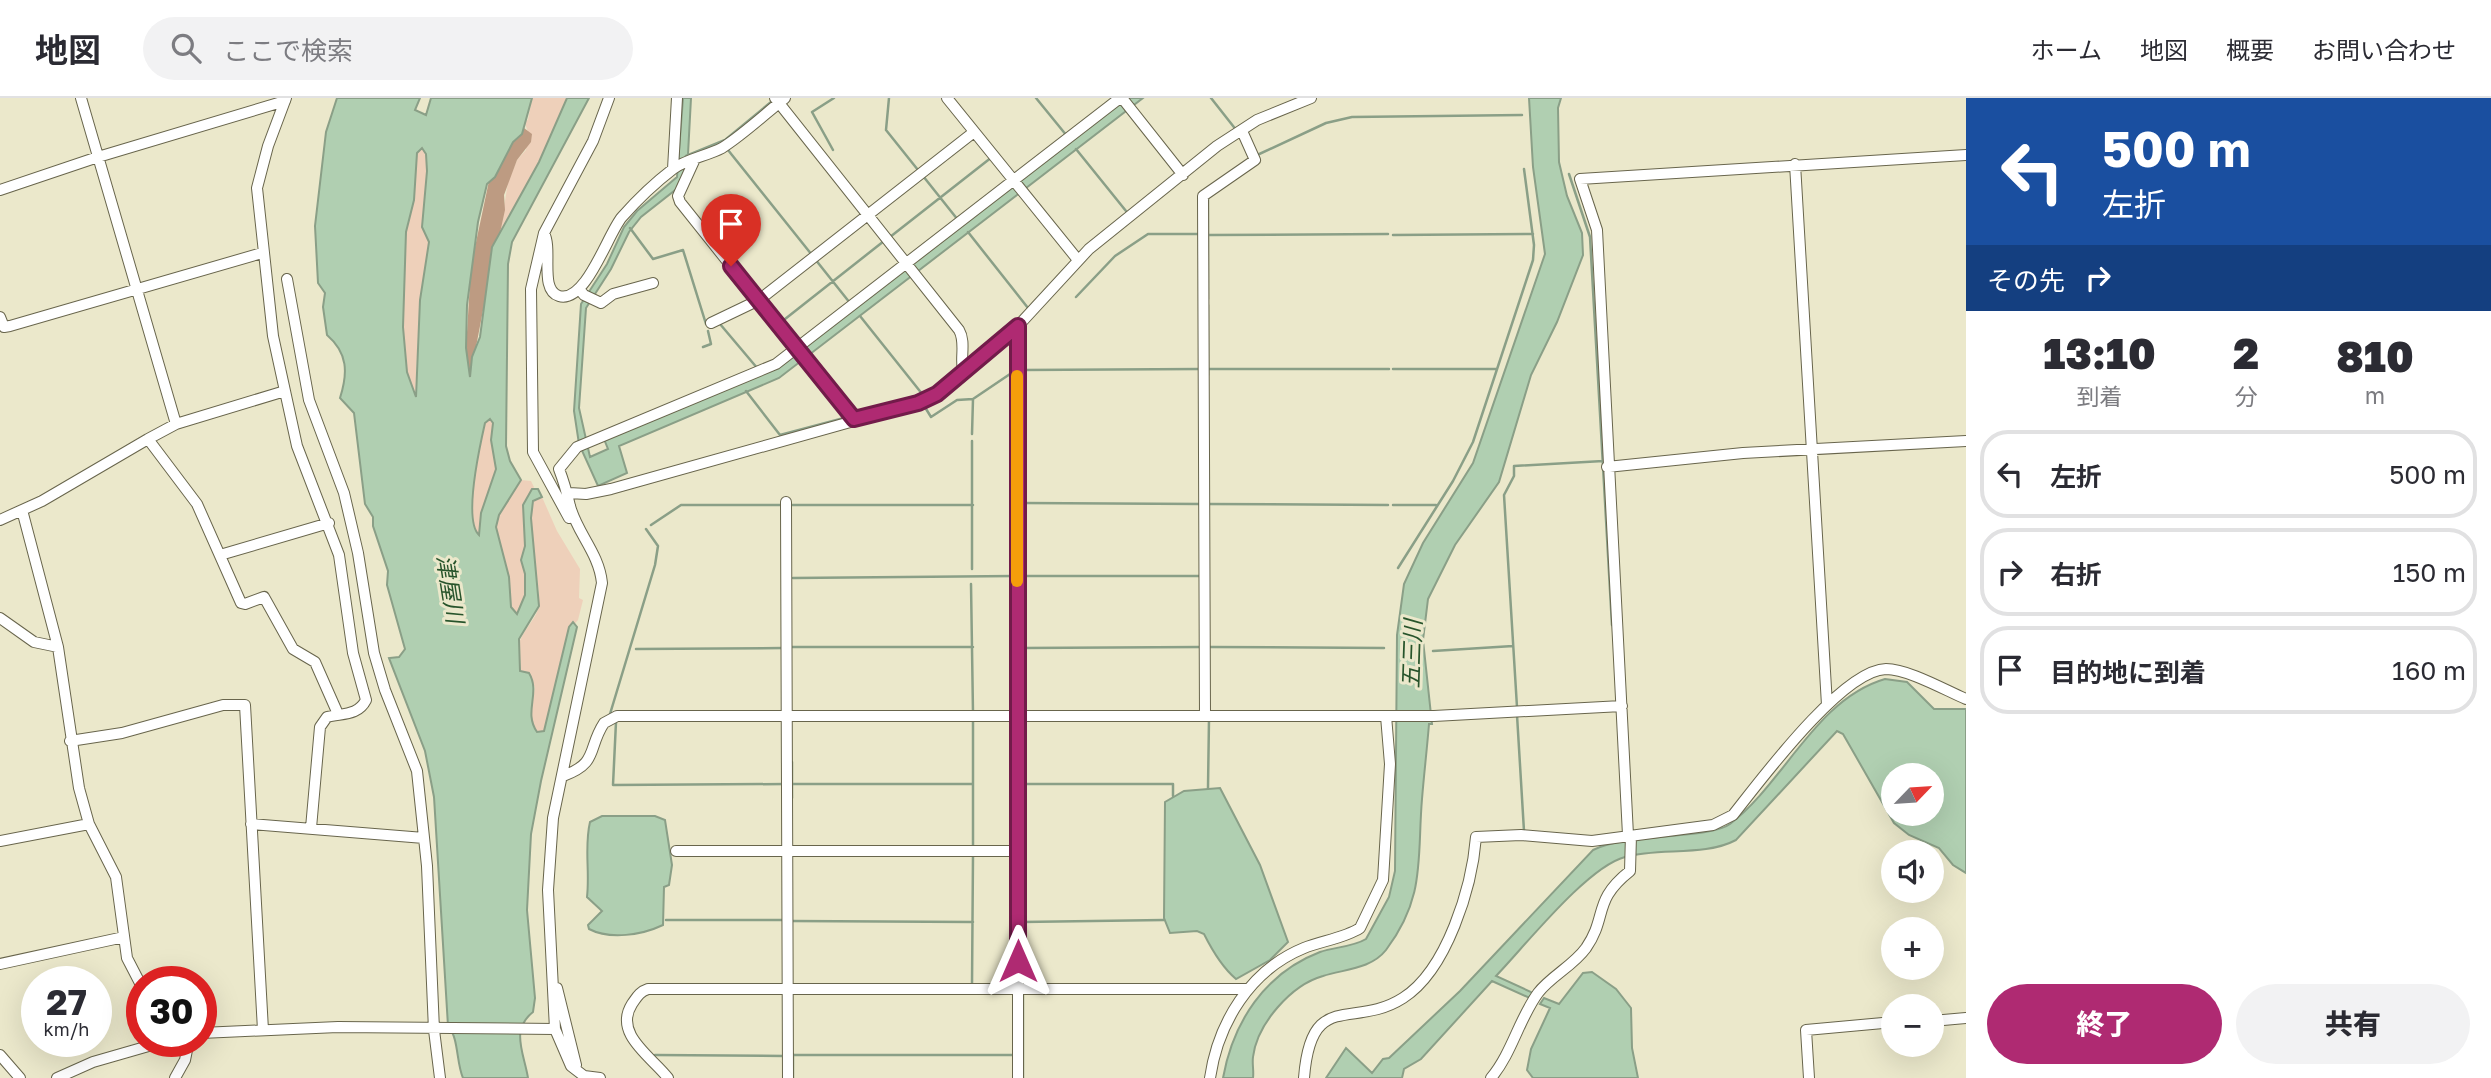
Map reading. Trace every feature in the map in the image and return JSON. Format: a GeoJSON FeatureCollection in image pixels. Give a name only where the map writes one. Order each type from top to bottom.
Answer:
{"type":"FeatureCollection","features":[{"type":"Feature","properties":{"kind":"street"},"geometry":{"type":"LineString","coordinates":[[81,98],[176,424]]}},
{"type":"Feature","properties":{"kind":"street"},"geometry":{"type":"LineString","coordinates":[[592,548],[572,523],[531,444],[531,289],[544,233],[593,141],[609,98]]}},
{"type":"Feature","properties":{"kind":"street"},"geometry":{"type":"LineString","coordinates":[[677,98],[683,165],[678,197],[680,202],[854,419]]}},
{"type":"Feature","properties":{"kind":"street"},"geometry":{"type":"LineString","coordinates":[[947,98],[1078,260]]}},
{"type":"Feature","properties":{"kind":"street"},"geometry":{"type":"LineString","coordinates":[[600,1078],[578,1073],[571,1066],[551,1029],[548,890],[554,818],[601,597],[601,569],[570,507],[567,488],[559,469],[582,446],[765,369],[797,348],[1121,98],[1183,175]]}},
{"type":"Feature","properties":{"kind":"street"},"geometry":{"type":"LineString","coordinates":[[531,444],[567,488],[586,494],[918,403],[937,394],[1018,326],[1078,260],[1217,146],[1266,115],[1299,100],[1311,98]]}},
{"type":"Feature","properties":{"kind":"street"},"geometry":{"type":"LineString","coordinates":[[0,190],[285,100]]}},
{"type":"Feature","properties":{"kind":"street"},"geometry":{"type":"LineString","coordinates":[[285,100],[268,146],[257,188],[272,335],[297,446],[329,523],[339,555],[353,653],[366,700],[362,708],[353,713],[327,717],[320,727],[311,828]]}},
{"type":"Feature","properties":{"kind":"street"},"geometry":{"type":"LineString","coordinates":[[584,294],[617,223],[683,165],[722,148],[780,100],[962,335],[960,355],[963,371]]}},
{"type":"Feature","properties":{"kind":"street"},"geometry":{"type":"LineString","coordinates":[[1205,716],[1203,196],[1255,160],[1242,131]]}},
{"type":"Feature","properties":{"kind":"street"},"geometry":{"type":"LineString","coordinates":[[710,323],[758,300],[974,132]]}},
{"type":"Feature","properties":{"kind":"street"},"geometry":{"type":"LineString","coordinates":[[1491,1078],[1507,1058],[1538,993],[1587,947],[1605,895],[1614,883],[1630,870],[1632,859],[1607,467],[1597,230],[1580,178],[1966,155]]}},
{"type":"Feature","properties":{"kind":"street"},"geometry":{"type":"LineString","coordinates":[[1795,164],[1827,705]]}},
{"type":"Feature","properties":{"kind":"street"},"geometry":{"type":"LineString","coordinates":[[544,233],[549,242],[547,283],[550,290],[566,296],[584,294],[601,303],[613,294],[653,283]]}},
{"type":"Feature","properties":{"kind":"street"},"geometry":{"type":"LineString","coordinates":[[0,317],[4,327],[10,326],[262,253]]}},
{"type":"Feature","properties":{"kind":"street"},"geometry":{"type":"LineString","coordinates":[[287,279],[309,401],[344,493],[358,553],[374,653],[385,690],[409,745],[417,771],[424,838],[434,1030],[440,1078]]}},
{"type":"Feature","properties":{"kind":"street"},"geometry":{"type":"LineString","coordinates":[[1018,326],[1018,1078]]}},
{"type":"Feature","properties":{"kind":"street"},"geometry":{"type":"LineString","coordinates":[[0,520],[5,512],[22,510],[176,424],[285,391]]}},
{"type":"Feature","properties":{"kind":"street"},"geometry":{"type":"LineString","coordinates":[[148,439],[197,504],[241,603],[264,597],[293,649],[315,662],[338,714]]}},
{"type":"Feature","properties":{"kind":"street"},"geometry":{"type":"LineString","coordinates":[[1607,467],[1811,449],[1966,441]]}},
{"type":"Feature","properties":{"kind":"street"},"geometry":{"type":"LineString","coordinates":[[786,502],[788,1078]]}},
{"type":"Feature","properties":{"kind":"street"},"geometry":{"type":"LineString","coordinates":[[22,510],[58,648],[70,741],[89,824],[116,877],[130,966]]}},
{"type":"Feature","properties":{"kind":"street"},"geometry":{"type":"LineString","coordinates":[[220,555],[329,523]]}},
{"type":"Feature","properties":{"kind":"street"},"geometry":{"type":"LineString","coordinates":[[0,618],[34,642],[58,648]]}},
{"type":"Feature","properties":{"kind":"street"},"geometry":{"type":"LineString","coordinates":[[1304,1078],[1306,1054],[1313,1034],[1325,1022],[1402,999],[1425,976],[1457,921],[1472,872],[1476,837],[1521,835],[1592,841],[1727,821],[1794,738],[1827,705],[1882,669],[1894,669],[1966,699]]}},
{"type":"Feature","properties":{"kind":"street"},"geometry":{"type":"LineString","coordinates":[[70,741],[122,733],[223,705],[246,705],[263,1030]]}},
{"type":"Feature","properties":{"kind":"street"},"geometry":{"type":"LineString","coordinates":[[563,776],[580,769],[592,756],[599,731],[611,717],[1434,716],[1622,706]]}},
{"type":"Feature","properties":{"kind":"street"},"geometry":{"type":"LineString","coordinates":[[1210,1078],[1213,1058],[1227,1021],[1247,989],[1266,971],[1300,949],[1355,931],[1367,918],[1383,880],[1390,764],[1386,716]]}},
{"type":"Feature","properties":{"kind":"street"},"geometry":{"type":"LineString","coordinates":[[0,841],[89,824]]}},
{"type":"Feature","properties":{"kind":"street"},"geometry":{"type":"LineString","coordinates":[[251,824],[424,838]]}},
{"type":"Feature","properties":{"kind":"street"},"geometry":{"type":"LineString","coordinates":[[676,851],[1017,851]]}},
{"type":"Feature","properties":{"kind":"street"},"geometry":{"type":"LineString","coordinates":[[550,931],[557,987],[578,1073]]}},
{"type":"Feature","properties":{"kind":"street"},"geometry":{"type":"LineString","coordinates":[[0,964],[124,937]]}},
{"type":"Feature","properties":{"kind":"street"},"geometry":{"type":"LineString","coordinates":[[668,1078],[629,1035],[628,1011],[642,991],[1247,989]]}},
{"type":"Feature","properties":{"kind":"street"},"geometry":{"type":"LineString","coordinates":[[1944,1020],[1966,1018]]}},
{"type":"Feature","properties":{"kind":"street"},"geometry":{"type":"LineString","coordinates":[[1809,1078],[1806,1030],[1881,1023]]}},
{"type":"Feature","properties":{"kind":"street"},"geometry":{"type":"LineString","coordinates":[[217,1032],[551,1029]]}},
{"type":"Feature","properties":{"kind":"street"},"geometry":{"type":"LineString","coordinates":[[57,1078],[93,1062],[126,1053]]}},
{"type":"Feature","properties":{"kind":"street"},"geometry":{"type":"LineString","coordinates":[[0,1055],[20,1078]]}},
{"type":"Feature","properties":{"kind":"street"},"geometry":{"type":"LineString","coordinates":[[175,1078],[186,1057]]}},
{"type":"Feature","properties":{"kind":"shaded area"},"geometry":{"type":"Polygon","coordinates":[[[532,98],[567,98],[539,162],[500,233],[508,182],[517,160],[526,150],[528,132],[524,121],[528,120],[532,98]]]}},
{"type":"Feature","properties":{"kind":"shaded area"},"geometry":{"type":"Polygon","coordinates":[[[524,128],[532,134],[531,142],[517,160],[504,195],[505,210],[500,233],[491,249],[490,274],[470,378],[466,349],[471,266],[489,181],[495,177],[513,142],[524,128]]]}},
{"type":"Feature","properties":{"kind":"shaded area"},"geometry":{"type":"Polygon","coordinates":[[[423,148],[427,171],[422,227],[429,242],[418,335],[415,397],[407,372],[403,327],[406,232],[414,200],[417,153],[423,148]]]}},
{"type":"Feature","properties":{"kind":"shaded area"},"geometry":{"type":"Polygon","coordinates":[[[490,419],[493,423],[491,440],[496,469],[481,513],[480,535],[473,515],[474,482],[485,423],[490,419]]]}},
{"type":"Feature","properties":{"kind":"shaded area"},"geometry":{"type":"Polygon","coordinates":[[[521,480],[531,481],[534,487],[523,505],[525,547],[521,560],[525,574],[525,595],[517,614],[511,607],[509,577],[496,527],[499,515],[521,480]]]}},
{"type":"Feature","properties":{"kind":"shaded area"},"geometry":{"type":"Polygon","coordinates":[[[542,497],[557,531],[580,569],[579,598],[583,600],[578,620],[568,631],[544,731],[540,733],[535,731],[530,715],[535,687],[521,672],[517,651],[523,634],[538,609],[539,590],[530,525],[534,501],[542,497]]]}},
{"type":"Feature","properties":{"kind":"water","name":"津屋川"},"geometry":{"type":"Polygon","coordinates":[[[337,98],[420,98],[415,110],[426,115],[431,98],[532,98],[522,134],[513,142],[495,177],[487,184],[478,222],[467,305],[466,348],[470,377],[472,357],[480,337],[492,247],[539,162],[567,98],[589,98],[512,242],[508,264],[506,446],[510,461],[521,480],[499,515],[496,527],[509,577],[511,607],[517,614],[525,595],[525,574],[521,560],[525,546],[523,505],[532,489],[538,489],[542,497],[533,501],[531,518],[539,606],[519,639],[520,671],[529,673],[532,680],[532,717],[537,732],[544,731],[569,627],[573,622],[577,627],[531,834],[527,910],[535,998],[533,1012],[526,1019],[520,1034],[528,1078],[463,1078],[454,1037],[448,1026],[434,797],[425,751],[389,658],[399,657],[405,649],[387,585],[388,571],[373,526],[373,517],[365,504],[354,413],[340,398],[344,364],[339,349],[327,335],[323,307],[325,293],[318,283],[315,226],[326,132],[337,98]],[[422,148],[417,153],[414,200],[406,232],[403,327],[407,372],[416,397],[420,300],[429,242],[422,227],[427,171],[426,154],[422,148]],[[490,419],[485,423],[474,482],[472,514],[474,527],[479,535],[481,513],[496,469],[491,440],[493,423],[490,419]]]}},
{"type":"Feature","properties":{"kind":"water"},"geometry":{"type":"Polygon","coordinates":[[[683,98],[691,98],[687,173],[679,187],[641,217],[629,232],[611,269],[586,308],[579,408],[590,457],[608,449],[604,439],[767,371],[1125,98],[1143,98],[779,378],[619,446],[627,473],[598,486],[579,444],[574,411],[581,304],[607,264],[624,227],[637,211],[677,177],[683,98]]]}},
{"type":"Feature","properties":{"kind":"water","name":"五三川"},"geometry":{"type":"Polygon","coordinates":[[[1529,98],[1561,98],[1558,108],[1559,162],[1567,196],[1582,233],[1583,255],[1557,322],[1531,375],[1499,482],[1455,545],[1428,599],[1423,640],[1432,724],[1429,724],[1414,894],[1399,931],[1380,956],[1365,965],[1323,976],[1299,988],[1278,1007],[1261,1032],[1253,1057],[1253,1078],[1223,1078],[1228,1057],[1244,1019],[1268,986],[1300,961],[1320,952],[1366,939],[1389,897],[1395,871],[1397,635],[1404,584],[1423,543],[1473,463],[1545,254],[1533,167],[1529,98]]]}},
{"type":"Feature","properties":{"kind":"water"},"geometry":{"type":"Polygon","coordinates":[[[1885,679],[1907,682],[1934,709],[1966,709],[1966,873],[1953,865],[1944,854],[1944,840],[1921,840],[1898,826],[1944,826],[1944,763],[1881,763],[1881,800],[1843,734],[1837,731],[1736,840],[1710,848],[1625,857],[1610,864],[1575,891],[1496,976],[1531,992],[1534,996],[1532,999],[1492,981],[1421,1059],[1404,1069],[1402,1078],[1326,1078],[1346,1048],[1372,1073],[1383,1059],[1389,1058],[1460,991],[1593,850],[1626,841],[1705,832],[1730,824],[1749,807],[1839,704],[1861,689],[1885,679]]]}},
{"type":"Feature","properties":{"kind":"water"},"geometry":{"type":"Polygon","coordinates":[[[1220,788],[1260,865],[1288,942],[1270,960],[1236,979],[1218,959],[1204,934],[1197,931],[1170,933],[1164,918],[1165,802],[1184,791],[1220,788]]]}},
{"type":"Feature","properties":{"kind":"water"},"geometry":{"type":"Polygon","coordinates":[[[602,816],[655,816],[665,820],[672,865],[669,885],[664,887],[663,925],[626,935],[606,934],[589,929],[588,925],[602,911],[587,897],[588,831],[590,822],[602,816]]]}},
{"type":"Feature","properties":{"kind":"water"},"geometry":{"type":"Polygon","coordinates":[[[1592,972],[1616,989],[1631,1008],[1632,1048],[1638,1078],[1533,1078],[1527,1070],[1531,1049],[1550,1008],[1540,1004],[1544,998],[1559,1004],[1583,973],[1592,972]]]}},
{"type":"Feature","properties":{"kind":"waterway"},"geometry":{"type":"LineString","coordinates":[[833,150],[812,112],[834,98]]}},
{"type":"Feature","properties":{"kind":"waterway"},"geometry":{"type":"LineString","coordinates":[[889,98],[886,130],[918,170]]}},
{"type":"Feature","properties":{"kind":"waterway"},"geometry":{"type":"LineString","coordinates":[[1036,98],[1067,136]]}},
{"type":"Feature","properties":{"kind":"waterway"},"geometry":{"type":"LineString","coordinates":[[1211,98],[1237,131]]}},
{"type":"Feature","properties":{"kind":"waterway"},"geometry":{"type":"LineString","coordinates":[[686,156],[725,140],[771,102]]}},
{"type":"Feature","properties":{"kind":"waterway"},"geometry":{"type":"LineString","coordinates":[[1255,156],[1326,123],[1352,117],[1522,115]]}},
{"type":"Feature","properties":{"kind":"waterway"},"geometry":{"type":"LineString","coordinates":[[1076,149],[1126,211]]}},
{"type":"Feature","properties":{"kind":"waterway"},"geometry":{"type":"LineString","coordinates":[[728,150],[812,255]]}},
{"type":"Feature","properties":{"kind":"waterway"},"geometry":{"type":"LineString","coordinates":[[890,237],[992,157]]}},
{"type":"Feature","properties":{"kind":"waterway"},"geometry":{"type":"LineString","coordinates":[[1398,568],[1453,481],[1473,442],[1533,260],[1534,245],[1524,169]]}},
{"type":"Feature","properties":{"kind":"waterway"},"geometry":{"type":"LineString","coordinates":[[1569,174],[1590,237],[1612,625]]}},
{"type":"Feature","properties":{"kind":"waterway"},"geometry":{"type":"LineString","coordinates":[[923,176],[958,220]]}},
{"type":"Feature","properties":{"kind":"waterway"},"geometry":{"type":"LineString","coordinates":[[1208,198],[1208,299]]}},
{"type":"Feature","properties":{"kind":"waterway"},"geometry":{"type":"LineString","coordinates":[[630,228],[653,259],[683,250],[706,324]]}},
{"type":"Feature","properties":{"kind":"waterway"},"geometry":{"type":"LineString","coordinates":[[968,232],[1028,308]]}},
{"type":"Feature","properties":{"kind":"waterway"},"geometry":{"type":"LineString","coordinates":[[1076,297],[1115,256],[1148,234],[1201,234]]}},
{"type":"Feature","properties":{"kind":"waterway"},"geometry":{"type":"LineString","coordinates":[[1209,235],[1388,234]]}},
{"type":"Feature","properties":{"kind":"waterway"},"geometry":{"type":"LineString","coordinates":[[1393,235],[1533,234]]}},
{"type":"Feature","properties":{"kind":"waterway"},"geometry":{"type":"LineString","coordinates":[[780,323],[884,241]]}},
{"type":"Feature","properties":{"kind":"waterway"},"geometry":{"type":"LineString","coordinates":[[815,259],[850,303]]}},
{"type":"Feature","properties":{"kind":"waterway"},"geometry":{"type":"LineString","coordinates":[[1208,305],[1208,375]]}},
{"type":"Feature","properties":{"kind":"waterway"},"geometry":{"type":"LineString","coordinates":[[860,316],[923,395]]}},
{"type":"Feature","properties":{"kind":"waterway"},"geometry":{"type":"LineString","coordinates":[[720,324],[758,369]]}},
{"type":"Feature","properties":{"kind":"waterway"},"geometry":{"type":"LineString","coordinates":[[703,347],[711,344],[708,331]]}},
{"type":"Feature","properties":{"kind":"waterway"},"geometry":{"type":"LineString","coordinates":[[1022,370],[1200,369]]}},
{"type":"Feature","properties":{"kind":"waterway"},"geometry":{"type":"LineString","coordinates":[[1207,369],[1389,369]]}},
{"type":"Feature","properties":{"kind":"waterway"},"geometry":{"type":"LineString","coordinates":[[1393,369],[1497,369]]}},
{"type":"Feature","properties":{"kind":"waterway"},"geometry":{"type":"LineString","coordinates":[[923,404],[931,417],[957,400],[973,399],[1013,372]]}},
{"type":"Feature","properties":{"kind":"waterway"},"geometry":{"type":"LineString","coordinates":[[855,415],[928,392],[953,375]]}},
{"type":"Feature","properties":{"kind":"waterway"},"geometry":{"type":"LineString","coordinates":[[746,391],[780,435],[844,418]]}},
{"type":"Feature","properties":{"kind":"waterway"},"geometry":{"type":"LineString","coordinates":[[972,434],[973,399]]}},
{"type":"Feature","properties":{"kind":"waterway"},"geometry":{"type":"LineString","coordinates":[[972,441],[972,569]]}},
{"type":"Feature","properties":{"kind":"waterway"},"geometry":{"type":"LineString","coordinates":[[1517,707],[1504,495],[1514,476],[1514,466],[1603,461]]}},
{"type":"Feature","properties":{"kind":"waterway"},"geometry":{"type":"LineString","coordinates":[[1022,503],[1201,504]]}},
{"type":"Feature","properties":{"kind":"waterway"},"geometry":{"type":"LineString","coordinates":[[1206,504],[1388,505]]}},
{"type":"Feature","properties":{"kind":"waterway"},"geometry":{"type":"LineString","coordinates":[[651,525],[681,505],[782,505]]}},
{"type":"Feature","properties":{"kind":"waterway"},"geometry":{"type":"LineString","coordinates":[[790,509],[791,505],[973,505]]}},
{"type":"Feature","properties":{"kind":"waterway"},"geometry":{"type":"LineString","coordinates":[[1393,505],[1436,505]]}},
{"type":"Feature","properties":{"kind":"waterway"},"geometry":{"type":"LineString","coordinates":[[610,714],[655,565],[658,546],[646,529]]}},
{"type":"Feature","properties":{"kind":"waterway"},"geometry":{"type":"LineString","coordinates":[[793,578],[1014,576]]}},
{"type":"Feature","properties":{"kind":"waterway"},"geometry":{"type":"LineString","coordinates":[[1022,576],[1200,576]]}},
{"type":"Feature","properties":{"kind":"waterway"},"geometry":{"type":"LineString","coordinates":[[971,584],[973,713]]}},
{"type":"Feature","properties":{"kind":"waterway","name":"五三川"},"geometry":{"type":"LineString","coordinates":[[1433,651],[1513,646]]}},
{"type":"Feature","properties":{"kind":"waterway"},"geometry":{"type":"LineString","coordinates":[[791,647],[973,647]]}},
{"type":"Feature","properties":{"kind":"waterway"},"geometry":{"type":"LineString","coordinates":[[1022,648],[1201,647]]}},
{"type":"Feature","properties":{"kind":"waterway"},"geometry":{"type":"LineString","coordinates":[[1209,647],[1384,648]]}},
{"type":"Feature","properties":{"kind":"waterway"},"geometry":{"type":"LineString","coordinates":[[636,649],[783,648]]}},
{"type":"Feature","properties":{"kind":"waterway"},"geometry":{"type":"LineString","coordinates":[[1517,715],[1524,831]]}},
{"type":"Feature","properties":{"kind":"waterway"},"geometry":{"type":"LineString","coordinates":[[973,719],[973,847]]}},
{"type":"Feature","properties":{"kind":"waterway"},"geometry":{"type":"LineString","coordinates":[[1208,788],[1209,719]]}},
{"type":"Feature","properties":{"kind":"waterway"},"geometry":{"type":"LineString","coordinates":[[616,722],[613,785],[785,784]]}},
{"type":"Feature","properties":{"kind":"waterway"},"geometry":{"type":"LineString","coordinates":[[792,762],[792,798]]}},
{"type":"Feature","properties":{"kind":"waterway"},"geometry":{"type":"LineString","coordinates":[[792,784],[973,784]]}},
{"type":"Feature","properties":{"kind":"waterway"},"geometry":{"type":"LineString","coordinates":[[1022,784],[1173,784],[1173,796]]}},
{"type":"Feature","properties":{"kind":"waterway"},"geometry":{"type":"LineString","coordinates":[[972,985],[973,855]]}},
{"type":"Feature","properties":{"kind":"waterway"},"geometry":{"type":"LineString","coordinates":[[666,920],[785,920]]}},
{"type":"Feature","properties":{"kind":"waterway"},"geometry":{"type":"LineString","coordinates":[[1022,922],[1164,920]]}},
{"type":"Feature","properties":{"kind":"waterway"},"geometry":{"type":"LineString","coordinates":[[791,921],[973,922]]}},
{"type":"Feature","properties":{"kind":"waterway"},"geometry":{"type":"LineString","coordinates":[[1023,992],[1023,1078]]}},
{"type":"Feature","properties":{"kind":"waterway"},"geometry":{"type":"LineString","coordinates":[[793,1054],[793,1078]]}},
{"type":"Feature","properties":{"kind":"waterway"},"geometry":{"type":"LineString","coordinates":[[655,1055],[784,1056]]}},
{"type":"Feature","properties":{"kind":"waterway"},"geometry":{"type":"LineString","coordinates":[[793,1055],[1013,1055]]}},
{"type":"Feature","properties":{"kind":"slow traffic"},"geometry":{"type":"LineString","coordinates":[[1017,376],[1017,581]]}},
{"type":"Feature","properties":{"kind":"route"},"geometry":{"type":"LineString","coordinates":[[731,266],[854,419],[918,403],[937,394],[1018,326],[1018,961]]}}]}
